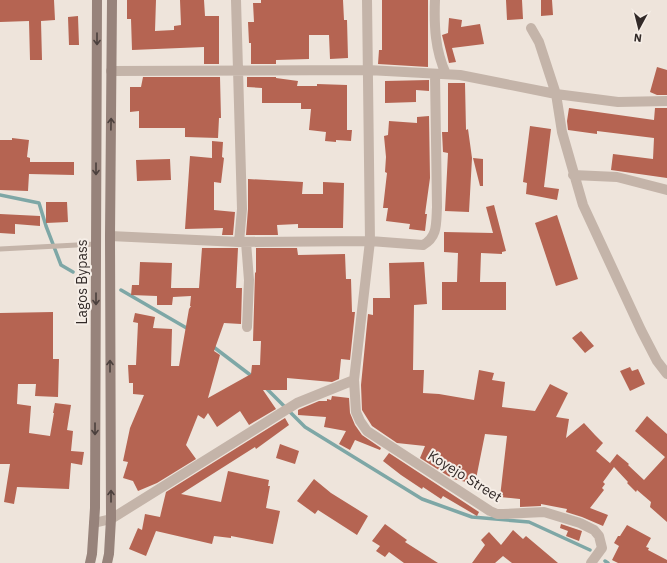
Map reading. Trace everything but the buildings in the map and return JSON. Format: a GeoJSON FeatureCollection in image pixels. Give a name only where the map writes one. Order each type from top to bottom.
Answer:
{"type":"FeatureCollection","features":[{"type":"Feature","properties":{"kind":"main road","name":"Lagos Bypass"},"geometry":{"type":"LineString","coordinates":[[90,563],[94,524],[97,0]]}},
{"type":"Feature","properties":{"kind":"main road","name":"Lagos Bypass"},"geometry":{"type":"LineString","coordinates":[[107,563],[111,519],[110,236],[112,0]]}},
{"type":"Feature","properties":{"kind":"street"},"geometry":{"type":"LineString","coordinates":[[236,0],[243,242],[249,280],[247,327]]}},
{"type":"Feature","properties":{"kind":"street"},"geometry":{"type":"LineString","coordinates":[[94,524],[111,519],[296,403],[354,380],[370,240],[367,0]]}},
{"type":"Feature","properties":{"kind":"street"},"geometry":{"type":"LineString","coordinates":[[435,0],[434,22],[436,36],[442,64],[446,74]]}},
{"type":"Feature","properties":{"kind":"street"},"geometry":{"type":"LineString","coordinates":[[531,28],[539,42],[556,94],[562,132],[583,205],[641,330],[657,361],[667,374]]}},
{"type":"Feature","properties":{"kind":"street"},"geometry":{"type":"LineString","coordinates":[[111,70],[368,70],[446,74],[460,75],[556,94],[618,102],[667,101]]}},
{"type":"Feature","properties":{"kind":"street"},"geometry":{"type":"LineString","coordinates":[[110,236],[243,242],[370,240],[423,245],[433,236],[436,226],[435,74]]}},
{"type":"Feature","properties":{"kind":"street"},"geometry":{"type":"LineString","coordinates":[[574,175],[617,177],[667,190]]}},
{"type":"Feature","properties":{"kind":"street","name":"Koyejo Street"},"geometry":{"type":"LineString","coordinates":[[354,380],[356,412],[360,422],[367,431],[490,511],[497,514],[544,512],[580,523],[594,530],[602,542],[602,548],[591,563]]}},
{"type":"Feature","properties":{"kind":"lane"},"geometry":{"type":"LineString","coordinates":[[0,249],[59,244],[96,244]]}},
{"type":"Feature","properties":{"kind":"waterway"},"geometry":{"type":"LineString","coordinates":[[0,195],[39,203],[61,265],[73,272]]}},
{"type":"Feature","properties":{"kind":"waterway"},"geometry":{"type":"LineString","coordinates":[[121,290],[190,330]]}},
{"type":"Feature","properties":{"kind":"waterway"},"geometry":{"type":"LineString","coordinates":[[211,345],[253,377]]}},
{"type":"Feature","properties":{"kind":"waterway"},"geometry":{"type":"LineString","coordinates":[[265,387],[305,427],[422,499],[472,517],[529,522],[590,550]]}}]}
